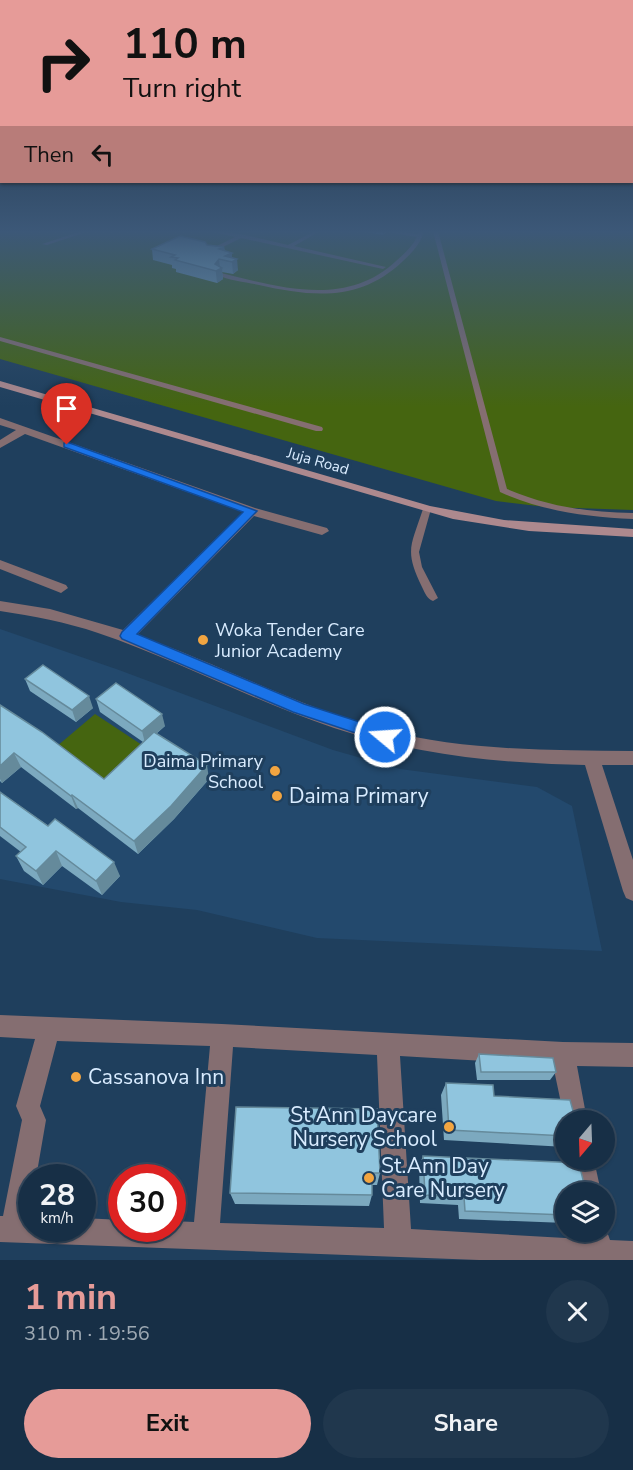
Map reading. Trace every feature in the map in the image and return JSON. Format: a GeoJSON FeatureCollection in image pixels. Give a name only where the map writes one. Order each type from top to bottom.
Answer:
{"type":"FeatureCollection","features":[{"type":"Feature","properties":{"kind":"main road","name":"Juja Road"},"geometry":{"type":"LineString","coordinates":[[0,384],[426,509],[471,520],[524,528],[633,533]]}},
{"type":"Feature","properties":{"kind":"street"},"geometry":{"type":"LineString","coordinates":[[0,421],[251,511],[322,531]]}},
{"type":"Feature","properties":{"kind":"street"},"geometry":{"type":"LineString","coordinates":[[0,446],[24,429]]}},
{"type":"Feature","properties":{"kind":"street"},"geometry":{"type":"LineString","coordinates":[[127,636],[251,511]]}},
{"type":"Feature","properties":{"kind":"street"},"geometry":{"type":"LineString","coordinates":[[0,564],[61,588]]}},
{"type":"Feature","properties":{"kind":"street"},"geometry":{"type":"LineString","coordinates":[[0,606],[77,620],[127,636],[299,708],[385,737],[465,750],[633,758]]}},
{"type":"Feature","properties":{"kind":"street"},"geometry":{"type":"LineString","coordinates":[[591,757],[633,891]]}},
{"type":"Feature","properties":{"kind":"street"},"geometry":{"type":"LineString","coordinates":[[0,1026],[222,1035],[563,1054],[633,1055]]}},
{"type":"Feature","properties":{"kind":"street"},"geometry":{"type":"LineString","coordinates":[[49,1029],[28,1106],[34,1120],[7,1230],[398,1242],[597,1243],[633,1255]]}},
{"type":"Feature","properties":{"kind":"street"},"geometry":{"type":"LineString","coordinates":[[206,1236],[222,1035]]}},
{"type":"Feature","properties":{"kind":"street"},"geometry":{"type":"LineString","coordinates":[[388,1044],[398,1242]]}},
{"type":"Feature","properties":{"kind":"street"},"geometry":{"type":"LineString","coordinates":[[563,1054],[573,1110]]}},
{"type":"Feature","properties":{"kind":"lane"},"geometry":{"type":"LineString","coordinates":[[290,290],[300,292],[342,290]]}},
{"type":"Feature","properties":{"kind":"lane"},"geometry":{"type":"LineString","coordinates":[[450,290],[503,490],[547,508],[572,513],[633,516]]}},
{"type":"Feature","properties":{"kind":"lane"},"geometry":{"type":"LineString","coordinates":[[0,339],[319,429]]}},
{"type":"Feature","properties":{"kind":"lane"},"geometry":{"type":"LineString","coordinates":[[426,509],[414,552],[417,567],[433,598]]}},
{"type":"Feature","properties":{"kind":"shaded area","name":"Daima Primary"},"geometry":{"type":"Polygon","coordinates":[[[0,629],[119,670],[333,750],[400,769],[537,787],[572,806],[602,951],[317,938],[197,910],[121,902],[0,879],[0,629]]]}},
{"type":"Feature","properties":{"kind":"green space"},"geometry":{"type":"Polygon","coordinates":[[[0,290],[633,290],[633,510],[546,507],[496,501],[0,359],[0,290]]]}},
{"type":"Feature","properties":{"kind":"green space"},"geometry":{"type":"Polygon","coordinates":[[[95,714],[142,745],[103,781],[56,747],[95,714]]]}},
{"type":"Feature","properties":{"kind":"building"},"geometry":{"type":"Polygon","coordinates":[[[43,665],[89,696],[72,710],[25,679],[43,665]]]}},
{"type":"Feature","properties":{"kind":"building"},"geometry":{"type":"Polygon","coordinates":[[[116,683],[162,714],[142,731],[96,699],[116,683]]]}},
{"type":"Feature","properties":{"kind":"building"},"geometry":{"type":"Polygon","coordinates":[[[0,705],[42,732],[104,779],[154,732],[207,765],[171,806],[134,841],[14,753],[0,766],[0,705]]]}},
{"type":"Feature","properties":{"kind":"building"},"geometry":{"type":"Polygon","coordinates":[[[0,792],[48,826],[55,819],[114,862],[96,881],[56,851],[36,871],[16,856],[26,847],[0,827],[0,792]]]}},
{"type":"Feature","properties":{"kind":"building"},"geometry":{"type":"Polygon","coordinates":[[[479,1054],[553,1058],[556,1072],[481,1072],[479,1054]]]}},
{"type":"Feature","properties":{"kind":"building"},"geometry":{"type":"Polygon","coordinates":[[[446,1083],[493,1085],[494,1096],[570,1100],[573,1110],[555,1110],[555,1135],[449,1130],[446,1083]]]}},
{"type":"Feature","properties":{"kind":"building"},"geometry":{"type":"Polygon","coordinates":[[[236,1107],[377,1109],[380,1173],[372,1173],[372,1195],[230,1193],[236,1107]]]}},
{"type":"Feature","properties":{"kind":"building"},"geometry":{"type":"Polygon","coordinates":[[[423,1156],[555,1162],[555,1170],[581,1170],[584,1182],[555,1182],[555,1215],[465,1211],[464,1197],[425,1195],[423,1156]]]}},
{"type":"Feature","properties":{"kind":"place","name":"Woka Tender Care Junior Academy"},"geometry":{"type":"Point","coordinates":[203,640]}},
{"type":"Feature","properties":{"kind":"place","name":"Daima Primary School"},"geometry":{"type":"Point","coordinates":[275,771]}},
{"type":"Feature","properties":{"kind":"place","name":"Daima Primary"},"geometry":{"type":"Point","coordinates":[277,796]}},
{"type":"Feature","properties":{"kind":"place","name":"Cassanova Inn"},"geometry":{"type":"Point","coordinates":[76,1077]}},
{"type":"Feature","properties":{"kind":"place","name":"St Ann Daycare Nursery School"},"geometry":{"type":"Point","coordinates":[449,1127]}},
{"type":"Feature","properties":{"kind":"place","name":"St.Ann Day Care Nursery"},"geometry":{"type":"Point","coordinates":[369,1178]}},
{"type":"Feature","properties":{"kind":"route"},"geometry":{"type":"LineString","coordinates":[[67,445],[251,511],[127,636],[299,708],[385,737]]}}]}
